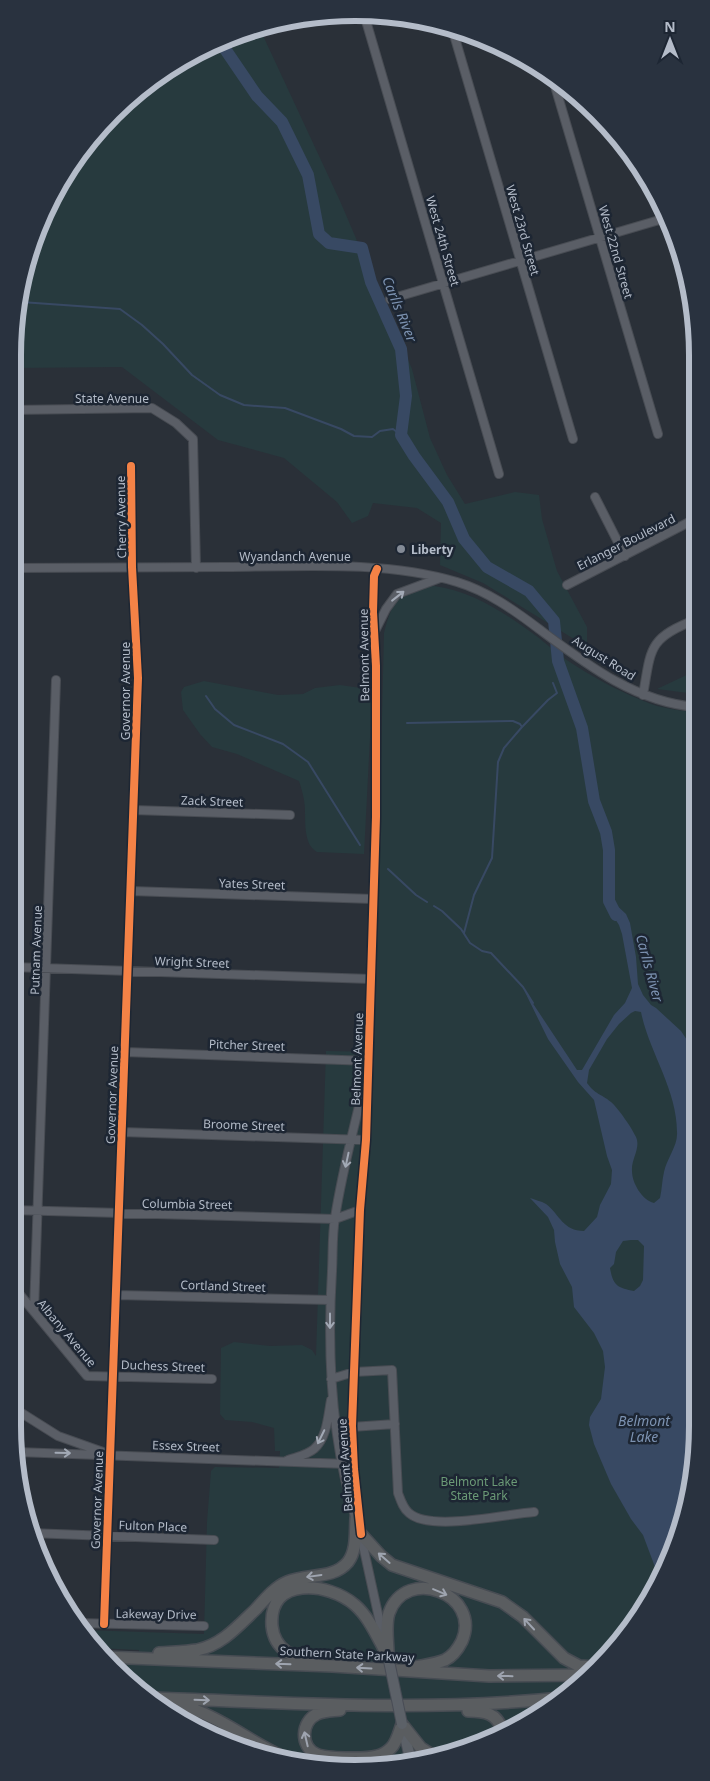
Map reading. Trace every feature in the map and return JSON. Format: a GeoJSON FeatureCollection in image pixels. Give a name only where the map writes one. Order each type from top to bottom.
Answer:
{"type":"FeatureCollection","features":[{"type":"Feature","properties":{"kind":"highway"},"geometry":{"type":"LineString","coordinates":[[119,1658],[196,1650],[218,1642],[235,1629],[282,1585],[296,1578],[331,1573],[344,1565],[353,1552],[356,1518]]}},
{"type":"Feature","properties":{"kind":"highway"},"geometry":{"type":"LineString","coordinates":[[361,1534],[380,1556],[392,1565],[502,1602],[523,1617],[564,1658],[579,1666],[586,1666]]}},
{"type":"Feature","properties":{"kind":"highway"},"geometry":{"type":"LineString","coordinates":[[332,1666],[289,1653],[276,1641],[272,1627],[273,1613],[280,1600],[293,1590],[308,1587],[320,1588],[338,1594],[350,1601],[368,1620],[388,1656]]}},
{"type":"Feature","properties":{"kind":"highway"},"geometry":{"type":"LineString","coordinates":[[388,1656],[388,1616],[392,1606],[400,1597],[413,1590],[428,1588],[443,1592],[455,1602],[463,1617],[464,1630],[461,1642],[453,1654],[438,1663],[396,1670]]}},
{"type":"Feature","properties":{"kind":"highway","name":"Southern State Parkway"},"geometry":{"type":"LineString","coordinates":[[115,1658],[332,1666],[503,1676],[577,1675]]}},
{"type":"Feature","properties":{"kind":"highway"},"geometry":{"type":"LineString","coordinates":[[162,1698],[356,1704],[492,1703],[547,1699]]}},
{"type":"Feature","properties":{"kind":"highway"},"geometry":{"type":"LineString","coordinates":[[356,1704],[339,1710],[318,1713],[312,1717],[306,1725],[304,1734],[306,1744],[310,1750],[318,1756],[328,1758],[376,1756],[386,1752],[392,1746],[402,1724],[421,1748],[426,1751]]}},
{"type":"Feature","properties":{"kind":"highway"},"geometry":{"type":"LineString","coordinates":[[416,1704],[454,1711],[485,1712],[496,1718],[501,1726]]}},
{"type":"Feature","properties":{"kind":"highway"},"geometry":{"type":"LineString","coordinates":[[174,1706],[188,1708],[204,1714],[261,1746]]}},
{"type":"Feature","properties":{"kind":"main road","name":"Belmont Avenue"},"geometry":{"type":"LineString","coordinates":[[388,1656],[409,1755]]}},
{"type":"Feature","properties":{"kind":"street","name":"West 24th Street"},"geometry":{"type":"LineString","coordinates":[[366,22],[499,474]]}},
{"type":"Feature","properties":{"kind":"street","name":"West 23rd Street"},"geometry":{"type":"LineString","coordinates":[[455,37],[574,439]]}},
{"type":"Feature","properties":{"kind":"street","name":"West 22nd Street"},"geometry":{"type":"LineString","coordinates":[[556,88],[658,434]]}},
{"type":"Feature","properties":{"kind":"street"},"geometry":{"type":"LineString","coordinates":[[390,299],[660,220]]}},
{"type":"Feature","properties":{"kind":"street","name":"State Avenue"},"geometry":{"type":"LineString","coordinates":[[21,410],[152,408],[176,423],[193,440],[196,568]]}},
{"type":"Feature","properties":{"kind":"street","name":"Cherry Avenue"},"geometry":{"type":"LineString","coordinates":[[132,466],[132,567]]}},
{"type":"Feature","properties":{"kind":"street"},"geometry":{"type":"LineString","coordinates":[[595,497],[624,556]]}},
{"type":"Feature","properties":{"kind":"street","name":"Erlanger Boulevard"},"geometry":{"type":"LineString","coordinates":[[567,585],[689,522]]}},
{"type":"Feature","properties":{"kind":"street","name":"Wyandanch Avenue"},"geometry":{"type":"LineString","coordinates":[[21,568],[328,566],[423,573],[458,582],[484,593],[558,643]]}},
{"type":"Feature","properties":{"kind":"street","name":"Governor Avenue"},"geometry":{"type":"LineString","coordinates":[[104,1624],[138,678],[132,567]]}},
{"type":"Feature","properties":{"kind":"street","name":"Belmont Avenue"},"geometry":{"type":"LineString","coordinates":[[361,1534],[352,1426],[360,1210],[366,1140],[369,1061],[376,817],[376,666],[373,634],[374,576],[377,569]]}},
{"type":"Feature","properties":{"kind":"street"},"geometry":{"type":"LineString","coordinates":[[373,634],[386,609],[397,594],[440,578]]}},
{"type":"Feature","properties":{"kind":"street"},"geometry":{"type":"LineString","coordinates":[[643,695],[650,653],[660,638],[674,628],[689,622]]}},
{"type":"Feature","properties":{"kind":"street","name":"August Road"},"geometry":{"type":"LineString","coordinates":[[558,643],[610,678],[643,695],[680,706],[689,707]]}},
{"type":"Feature","properties":{"kind":"street","name":"Putnam Avenue"},"geometry":{"type":"LineString","coordinates":[[34,1311],[56,680]]}},
{"type":"Feature","properties":{"kind":"street","name":"Zack Street"},"geometry":{"type":"LineString","coordinates":[[133,810],[290,815]]}},
{"type":"Feature","properties":{"kind":"street","name":"Yates Street"},"geometry":{"type":"LineString","coordinates":[[131,891],[373,899]]}},
{"type":"Feature","properties":{"kind":"street","name":"Wright Street"},"geometry":{"type":"LineString","coordinates":[[21,967],[371,979]]}},
{"type":"Feature","properties":{"kind":"street","name":"Pitcher Street"},"geometry":{"type":"LineString","coordinates":[[124,1052],[369,1061]]}},
{"type":"Feature","properties":{"kind":"street","name":"Belmont Avenue"},"geometry":{"type":"LineString","coordinates":[[369,1061],[335,1219],[330,1300],[331,1379],[348,1493],[361,1534],[388,1656]]}},
{"type":"Feature","properties":{"kind":"street","name":"Broome Street"},"geometry":{"type":"LineString","coordinates":[[122,1132],[366,1140]]}},
{"type":"Feature","properties":{"kind":"street","name":"Columbia Street"},"geometry":{"type":"LineString","coordinates":[[21,1210],[335,1219],[360,1210]]}},
{"type":"Feature","properties":{"kind":"street","name":"Cortland Street"},"geometry":{"type":"LineString","coordinates":[[116,1295],[330,1300]]}},
{"type":"Feature","properties":{"kind":"street","name":"Albany Avenue"},"geometry":{"type":"LineString","coordinates":[[21,1296],[87,1376],[113,1376]]}},
{"type":"Feature","properties":{"kind":"street"},"geometry":{"type":"LineString","coordinates":[[331,1379],[354,1372],[392,1370],[398,1493],[403,1506],[409,1514],[419,1519],[434,1522],[534,1512]]}},
{"type":"Feature","properties":{"kind":"street","name":"Duchess Street"},"geometry":{"type":"LineString","coordinates":[[113,1376],[212,1379]]}},
{"type":"Feature","properties":{"kind":"street"},"geometry":{"type":"LineString","coordinates":[[286,1461],[307,1453],[319,1443],[326,1428],[332,1393]]}},
{"type":"Feature","properties":{"kind":"street"},"geometry":{"type":"LineString","coordinates":[[21,1413],[58,1436],[110,1455]]}},
{"type":"Feature","properties":{"kind":"street"},"geometry":{"type":"LineString","coordinates":[[337,1428],[394,1424]]}},
{"type":"Feature","properties":{"kind":"street","name":"Essex Street"},"geometry":{"type":"LineString","coordinates":[[22,1452],[354,1464]]}},
{"type":"Feature","properties":{"kind":"street","name":"Fulton Place"},"geometry":{"type":"LineString","coordinates":[[39,1533],[214,1540]]}},
{"type":"Feature","properties":{"kind":"street","name":"Lakeway Drive"},"geometry":{"type":"LineString","coordinates":[[86,1623],[204,1626]]}},
{"type":"Feature","properties":{"kind":"green space"},"geometry":{"type":"Polygon","coordinates":[[[263,35],[340,201],[412,369],[430,438],[447,475],[465,504],[515,492],[539,495],[542,519],[557,571],[587,627],[587,647],[483,583],[440,565],[441,523],[417,508],[373,503],[368,516],[352,523],[337,502],[284,458],[218,440],[122,367],[21,368],[24,311],[33,269],[47,227],[77,170],[104,135],[135,104],[170,77],[188,66],[227,47],[263,35]]]}},
{"type":"Feature","properties":{"kind":"green space","name":"Belmont Lake State Park"},"geometry":{"type":"Polygon","coordinates":[[[434,586],[448,589],[489,605],[527,629],[571,663],[622,692],[656,706],[689,712],[688,1448],[686,1470],[677,1512],[671,1533],[654,1574],[633,1611],[620,1629],[575,1677],[540,1704],[522,1715],[462,1742],[399,1757],[355,1760],[333,1759],[290,1753],[248,1742],[188,1715],[152,1691],[121,1664],[138,1665],[139,1650],[106,1649],[91,1630],[204,1634],[207,1522],[211,1471],[215,1467],[279,1468],[280,1451],[275,1451],[274,1428],[252,1422],[225,1420],[220,1414],[221,1348],[234,1342],[270,1346],[302,1345],[312,1350],[316,1356],[326,1051],[374,1052],[384,633],[390,613],[399,599],[413,590],[434,586]]]}},
{"type":"Feature","properties":{"kind":"green space"},"geometry":{"type":"Polygon","coordinates":[[[689,674],[689,693],[657,689],[689,674]]]}},
{"type":"Feature","properties":{"kind":"green space"},"geometry":{"type":"Polygon","coordinates":[[[204,681],[278,695],[303,694],[315,688],[340,685],[368,689],[372,699],[364,854],[317,852],[312,848],[307,836],[305,806],[299,781],[237,754],[212,747],[183,710],[181,692],[184,687],[204,681]]]}},
{"type":"Feature","properties":{"kind":"water","name":"Belmont Lake"},"geometry":{"type":"Polygon","coordinates":[[[612,901],[626,914],[630,923],[636,957],[638,984],[643,995],[651,1005],[681,1031],[689,1043],[688,1448],[686,1470],[677,1512],[671,1533],[656,1570],[643,1535],[631,1519],[611,1484],[594,1444],[589,1425],[590,1417],[601,1399],[605,1367],[603,1351],[594,1333],[574,1307],[572,1287],[560,1264],[554,1230],[548,1217],[530,1198],[546,1204],[566,1225],[584,1231],[597,1217],[600,1205],[611,1184],[612,1170],[594,1100],[578,1082],[548,1039],[524,990],[577,1070],[582,1070],[614,1015],[625,1003],[632,988],[622,934],[619,925],[606,902],[612,901]],[[635,1011],[631,1013],[607,1039],[589,1070],[587,1083],[593,1090],[614,1105],[634,1133],[637,1145],[632,1176],[642,1195],[654,1203],[660,1198],[665,1167],[676,1142],[676,1116],[668,1086],[650,1042],[641,1012],[635,1011]],[[638,1240],[623,1241],[616,1252],[614,1264],[610,1268],[617,1285],[634,1291],[643,1280],[644,1246],[638,1240]]]}},
{"type":"Feature","properties":{"kind":"waterway","name":"Carlls River"},"geometry":{"type":"LineString","coordinates":[[225,48],[257,96],[282,122],[308,175],[319,234],[329,243],[362,248],[371,282],[401,349],[406,396],[401,435],[448,502],[464,539],[487,567],[529,591],[554,621],[558,661],[582,728],[594,801],[606,832],[609,850],[609,901],[616,915]]}},
{"type":"Feature","properties":{"kind":"waterway"},"geometry":{"type":"LineString","coordinates":[[26,302],[120,309],[163,344],[192,375],[220,395],[244,405],[285,408],[341,429],[354,436],[372,437],[380,431],[393,429],[401,435]]}},
{"type":"Feature","properties":{"kind":"waterway"},"geometry":{"type":"LineString","coordinates":[[522,727],[557,693],[553,683]]}},
{"type":"Feature","properties":{"kind":"waterway"},"geometry":{"type":"LineString","coordinates":[[206,696],[215,709],[234,725],[283,744],[308,762],[360,845]]}},
{"type":"Feature","properties":{"kind":"waterway"},"geometry":{"type":"LineString","coordinates":[[407,723],[513,721],[522,727],[504,748],[498,762],[492,858],[474,895],[464,933]]}},
{"type":"Feature","properties":{"kind":"waterway"},"geometry":{"type":"LineString","coordinates":[[388,869],[416,895],[427,902]]}},
{"type":"Feature","properties":{"kind":"waterway"},"geometry":{"type":"LineString","coordinates":[[434,906],[461,929],[470,943],[482,951],[491,953],[523,987],[533,1003]]}},
{"type":"Feature","properties":{"kind":"cycle path"},"geometry":{"type":"LineString","coordinates":[[104,1624],[138,678],[132,567],[131,466]]}},
{"type":"Feature","properties":{"kind":"cycle path"},"geometry":{"type":"LineString","coordinates":[[361,1534],[354,1469],[352,1426],[360,1210],[366,1140],[376,817],[376,666],[373,612],[374,576],[377,569]]}},
{"type":"Feature","properties":{"kind":"place","name":"Liberty"},"geometry":{"type":"Point","coordinates":[401,549]}}]}
